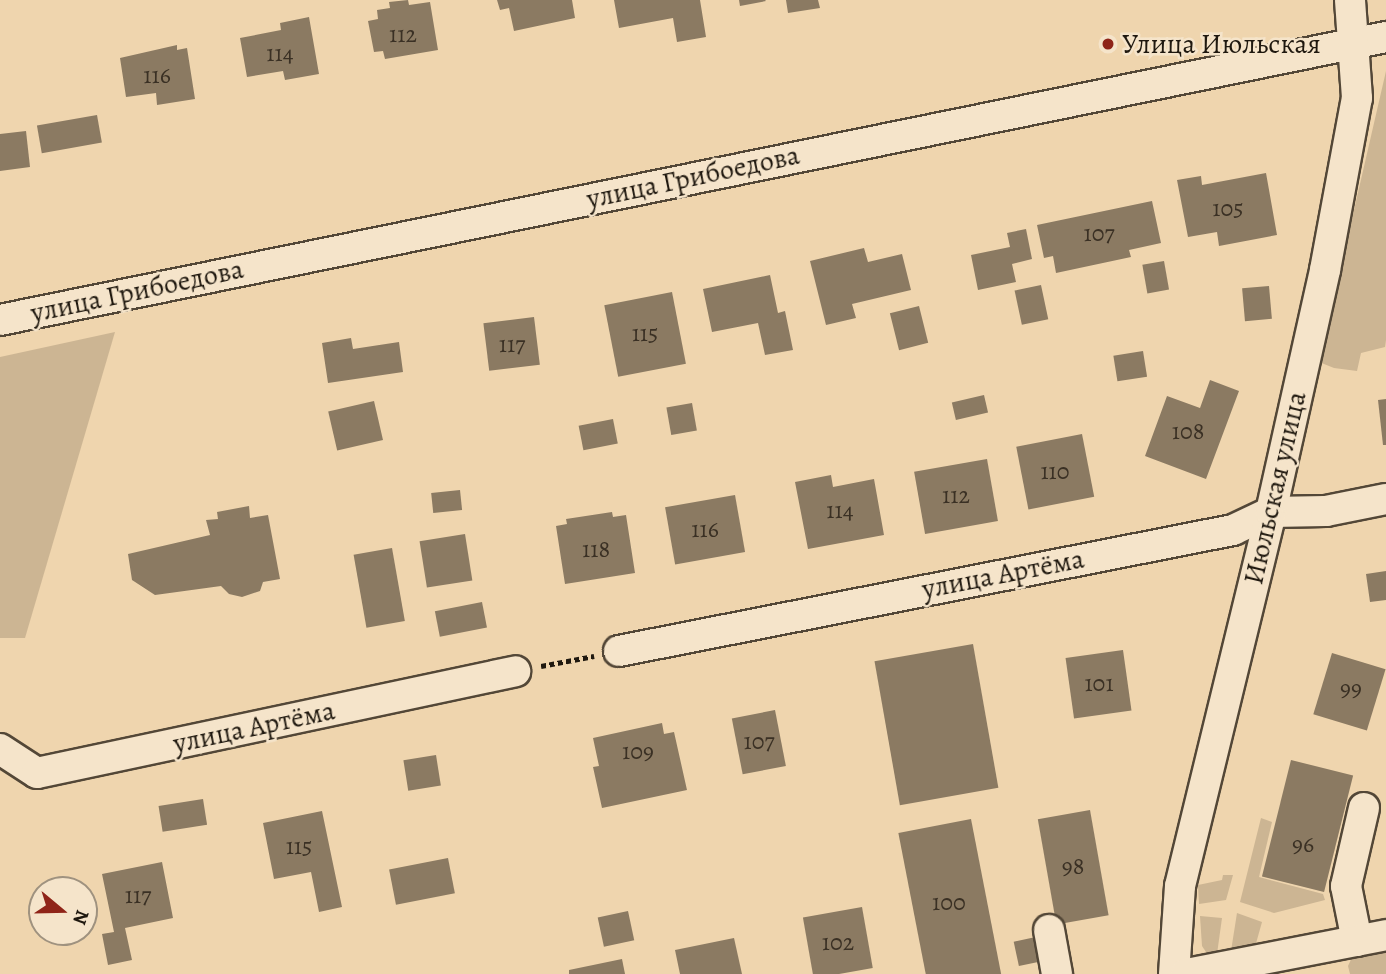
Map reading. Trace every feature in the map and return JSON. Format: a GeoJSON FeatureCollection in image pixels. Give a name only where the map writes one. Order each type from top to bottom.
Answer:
{"type":"FeatureCollection","features":[{"type":"Feature","properties":{"kind":"street","name":"Июльская улица"},"geometry":{"type":"LineString","coordinates":[[1174,974],[1180,886],[1271,512],[1325,270],[1357,98],[1357,42],[1350,0]]}},
{"type":"Feature","properties":{"kind":"street","name":"улица Грибоедова"},"geometry":{"type":"LineString","coordinates":[[0,320],[1386,37]]}},
{"type":"Feature","properties":{"kind":"street","name":"улица Артёма"},"geometry":{"type":"LineString","coordinates":[[619,651],[1233,530],[1271,512],[1326,511],[1386,499]]}},
{"type":"Feature","properties":{"kind":"street","name":"улица Артёма"},"geometry":{"type":"LineString","coordinates":[[0,749],[37,773],[515,671]]}},
{"type":"Feature","properties":{"kind":"street"},"geometry":{"type":"LineString","coordinates":[[1357,941],[1346,886],[1364,808]]}},
{"type":"Feature","properties":{"kind":"street"},"geometry":{"type":"LineString","coordinates":[[1049,930],[1058,974]]}},
{"type":"Feature","properties":{"kind":"street"},"geometry":{"type":"LineString","coordinates":[[1186,974],[1324,961],[1357,941],[1386,935]]}},
{"type":"Feature","properties":{"kind":"path"},"geometry":{"type":"LineString","coordinates":[[515,671],[619,651]]}},
{"type":"Feature","properties":{"kind":"shaded area"},"geometry":{"type":"Polygon","coordinates":[[[1386,71],[1385,347],[1361,353],[1357,371],[1334,368],[1319,362],[1386,71]]]}},
{"type":"Feature","properties":{"kind":"shaded area"},"geometry":{"type":"Polygon","coordinates":[[[115,332],[25,638],[0,638],[0,357],[115,332]]]}},
{"type":"Feature","properties":{"kind":"shaded area"},"geometry":{"type":"Polygon","coordinates":[[[1261,818],[1272,822],[1259,877],[1323,894],[1325,900],[1274,913],[1240,902],[1261,818]]]}},
{"type":"Feature","properties":{"kind":"shaded area"},"geometry":{"type":"Polygon","coordinates":[[[1223,875],[1233,875],[1226,900],[1199,904],[1198,885],[1222,880],[1223,875]]]}},
{"type":"Feature","properties":{"kind":"shaded area"},"geometry":{"type":"Polygon","coordinates":[[[1237,913],[1262,922],[1255,947],[1231,951],[1237,913]]]}},
{"type":"Feature","properties":{"kind":"shaded area"},"geometry":{"type":"Polygon","coordinates":[[[1200,916],[1222,918],[1217,954],[1206,952],[1202,946],[1200,916]]]}},
{"type":"Feature","properties":{"kind":"shaded area"},"geometry":{"type":"Polygon","coordinates":[[[1386,947],[1386,974],[1350,974],[1348,966],[1354,953],[1386,947]]]}},
{"type":"Feature","properties":{"kind":"building"},"geometry":{"type":"Polygon","coordinates":[[[408,0],[409,5],[430,2],[438,50],[385,59],[383,51],[374,52],[368,21],[378,19],[377,10],[390,8],[389,2],[408,0]]]}},
{"type":"Feature","properties":{"kind":"building"},"geometry":{"type":"Polygon","coordinates":[[[497,0],[572,0],[575,18],[514,31],[509,8],[500,10],[497,0]]]}},
{"type":"Feature","properties":{"kind":"building"},"geometry":{"type":"Polygon","coordinates":[[[614,0],[700,0],[706,37],[677,42],[673,18],[619,28],[614,0]]]}},
{"type":"Feature","properties":{"kind":"building"},"geometry":{"type":"Polygon","coordinates":[[[739,0],[765,0],[766,1],[740,6],[739,0]]]}},
{"type":"Feature","properties":{"kind":"building"},"geometry":{"type":"Polygon","coordinates":[[[786,0],[818,0],[820,8],[788,13],[786,0]]]}},
{"type":"Feature","properties":{"kind":"building"},"geometry":{"type":"Polygon","coordinates":[[[309,17],[319,74],[285,80],[283,71],[247,77],[240,38],[281,30],[280,23],[309,17]]]}},
{"type":"Feature","properties":{"kind":"building"},"geometry":{"type":"Polygon","coordinates":[[[177,45],[177,50],[187,48],[195,99],[157,105],[156,93],[126,97],[120,58],[177,45]]]}},
{"type":"Feature","properties":{"kind":"building"},"geometry":{"type":"Polygon","coordinates":[[[97,115],[102,143],[42,153],[37,126],[97,115]]]}},
{"type":"Feature","properties":{"kind":"building"},"geometry":{"type":"Polygon","coordinates":[[[26,131],[30,167],[0,171],[0,134],[26,131]]]}},
{"type":"Feature","properties":{"kind":"building"},"geometry":{"type":"Polygon","coordinates":[[[1266,173],[1277,235],[1219,246],[1217,232],[1188,237],[1177,180],[1201,176],[1202,185],[1266,173]]]}},
{"type":"Feature","properties":{"kind":"building"},"geometry":{"type":"Polygon","coordinates":[[[1152,201],[1161,243],[1129,250],[1131,257],[1056,273],[1053,256],[1044,258],[1037,225],[1152,201]]]}},
{"type":"Feature","properties":{"kind":"building"},"geometry":{"type":"Polygon","coordinates":[[[1026,229],[1032,259],[1012,264],[1016,282],[978,290],[971,255],[1010,247],[1007,233],[1026,229]]]}},
{"type":"Feature","properties":{"kind":"building"},"geometry":{"type":"Polygon","coordinates":[[[864,248],[868,262],[902,254],[911,290],[852,304],[856,318],[826,325],[810,261],[864,248]]]}},
{"type":"Feature","properties":{"kind":"building"},"geometry":{"type":"Polygon","coordinates":[[[1164,261],[1169,290],[1147,293],[1142,265],[1164,261]]]}},
{"type":"Feature","properties":{"kind":"building"},"geometry":{"type":"Polygon","coordinates":[[[770,275],[778,313],[785,311],[793,350],[765,355],[758,323],[712,332],[703,289],[770,275]]]}},
{"type":"Feature","properties":{"kind":"building"},"geometry":{"type":"Polygon","coordinates":[[[1041,285],[1048,319],[1022,325],[1015,291],[1041,285]]]}},
{"type":"Feature","properties":{"kind":"building"},"geometry":{"type":"Polygon","coordinates":[[[1269,286],[1272,319],[1245,321],[1242,288],[1269,286]]]}},
{"type":"Feature","properties":{"kind":"building"},"geometry":{"type":"Polygon","coordinates":[[[672,292],[686,364],[618,377],[604,305],[672,292]]]}},
{"type":"Feature","properties":{"kind":"building"},"geometry":{"type":"Polygon","coordinates":[[[919,306],[928,343],[899,350],[890,313],[919,306]]]}},
{"type":"Feature","properties":{"kind":"building"},"geometry":{"type":"Polygon","coordinates":[[[534,317],[540,365],[489,371],[483,323],[534,317]]]}},
{"type":"Feature","properties":{"kind":"building"},"geometry":{"type":"Polygon","coordinates":[[[351,338],[353,349],[399,342],[403,372],[328,383],[322,343],[351,338]]]}},
{"type":"Feature","properties":{"kind":"building"},"geometry":{"type":"Polygon","coordinates":[[[1143,351],[1147,377],[1117,381],[1113,356],[1143,351]]]}},
{"type":"Feature","properties":{"kind":"building"},"geometry":{"type":"Polygon","coordinates":[[[1210,380],[1239,391],[1206,479],[1145,456],[1167,396],[1200,408],[1210,380]]]}},
{"type":"Feature","properties":{"kind":"building"},"geometry":{"type":"Polygon","coordinates":[[[984,395],[988,413],[956,420],[952,402],[984,395]]]}},
{"type":"Feature","properties":{"kind":"building"},"geometry":{"type":"Polygon","coordinates":[[[1386,399],[1386,445],[1383,445],[1378,400],[1386,399]]]}},
{"type":"Feature","properties":{"kind":"building"},"geometry":{"type":"Polygon","coordinates":[[[374,401],[383,440],[337,451],[328,412],[374,401]]]}},
{"type":"Feature","properties":{"kind":"building"},"geometry":{"type":"Polygon","coordinates":[[[692,403],[697,431],[671,435],[666,408],[692,403]]]}},
{"type":"Feature","properties":{"kind":"building"},"geometry":{"type":"Polygon","coordinates":[[[613,419],[618,444],[583,450],[579,426],[613,419]]]}},
{"type":"Feature","properties":{"kind":"building"},"geometry":{"type":"Polygon","coordinates":[[[1082,434],[1094,497],[1028,510],[1016,447],[1082,434]]]}},
{"type":"Feature","properties":{"kind":"building"},"geometry":{"type":"Polygon","coordinates":[[[987,459],[998,521],[925,534],[914,472],[987,459]]]}},
{"type":"Feature","properties":{"kind":"building"},"geometry":{"type":"Polygon","coordinates":[[[831,475],[833,487],[874,479],[884,535],[808,549],[795,482],[831,475]]]}},
{"type":"Feature","properties":{"kind":"building"},"geometry":{"type":"Polygon","coordinates":[[[460,490],[462,510],[433,513],[431,493],[460,490]]]}},
{"type":"Feature","properties":{"kind":"building"},"geometry":{"type":"Polygon","coordinates":[[[735,495],[745,552],[675,564],[665,507],[735,495]]]}},
{"type":"Feature","properties":{"kind":"building"},"geometry":{"type":"Polygon","coordinates":[[[249,506],[250,518],[268,515],[280,579],[263,582],[260,591],[242,597],[229,594],[221,586],[155,595],[132,580],[128,554],[210,535],[206,520],[218,519],[217,512],[249,506]]]}},
{"type":"Feature","properties":{"kind":"building"},"geometry":{"type":"Polygon","coordinates":[[[612,512],[613,517],[626,515],[635,573],[565,584],[556,526],[567,524],[566,519],[612,512]]]}},
{"type":"Feature","properties":{"kind":"building"},"geometry":{"type":"Polygon","coordinates":[[[465,534],[472,580],[427,588],[420,541],[465,534]]]}},
{"type":"Feature","properties":{"kind":"building"},"geometry":{"type":"Polygon","coordinates":[[[392,548],[405,621],[366,628],[354,555],[392,548]]]}},
{"type":"Feature","properties":{"kind":"building"},"geometry":{"type":"Polygon","coordinates":[[[1386,571],[1386,600],[1370,602],[1366,574],[1386,571]]]}},
{"type":"Feature","properties":{"kind":"building"},"geometry":{"type":"Polygon","coordinates":[[[482,602],[487,628],[440,637],[435,611],[482,602]]]}},
{"type":"Feature","properties":{"kind":"building"},"geometry":{"type":"Polygon","coordinates":[[[973,644],[998,788],[900,805],[875,661],[973,644]]]}},
{"type":"Feature","properties":{"kind":"building"},"geometry":{"type":"Polygon","coordinates":[[[1123,650],[1131,710],[1074,718],[1066,658],[1123,650]]]}},
{"type":"Feature","properties":{"kind":"building"},"geometry":{"type":"Polygon","coordinates":[[[1332,653],[1386,669],[1367,731],[1313,714],[1332,653]]]}},
{"type":"Feature","properties":{"kind":"building"},"geometry":{"type":"Polygon","coordinates":[[[775,710],[786,766],[743,774],[732,718],[775,710]]]}},
{"type":"Feature","properties":{"kind":"building"},"geometry":{"type":"Polygon","coordinates":[[[662,723],[664,734],[674,732],[687,790],[602,808],[593,767],[599,766],[593,738],[662,723]]]}},
{"type":"Feature","properties":{"kind":"building"},"geometry":{"type":"Polygon","coordinates":[[[436,755],[441,786],[408,791],[403,760],[436,755]]]}},
{"type":"Feature","properties":{"kind":"building"},"geometry":{"type":"Polygon","coordinates":[[[1291,760],[1353,775],[1324,892],[1262,876],[1291,760]]]}},
{"type":"Feature","properties":{"kind":"building"},"geometry":{"type":"Polygon","coordinates":[[[203,799],[207,825],[163,832],[159,806],[203,799]]]}},
{"type":"Feature","properties":{"kind":"building"},"geometry":{"type":"Polygon","coordinates":[[[1090,810],[1109,915],[1056,925],[1038,819],[1090,810]]]}},
{"type":"Feature","properties":{"kind":"building"},"geometry":{"type":"Polygon","coordinates":[[[322,811],[342,907],[319,912],[311,872],[274,879],[263,823],[322,811]]]}},
{"type":"Feature","properties":{"kind":"building"},"geometry":{"type":"Polygon","coordinates":[[[971,819],[1001,974],[926,974],[898,833],[971,819]]]}},
{"type":"Feature","properties":{"kind":"building"},"geometry":{"type":"Polygon","coordinates":[[[448,858],[455,893],[396,905],[389,869],[448,858]]]}},
{"type":"Feature","properties":{"kind":"building"},"geometry":{"type":"Polygon","coordinates":[[[162,862],[173,918],[125,928],[132,960],[108,965],[102,934],[114,932],[102,874],[162,862]]]}},
{"type":"Feature","properties":{"kind":"building"},"geometry":{"type":"Polygon","coordinates":[[[862,907],[873,968],[839,974],[813,974],[803,917],[862,907]]]}},
{"type":"Feature","properties":{"kind":"building"},"geometry":{"type":"Polygon","coordinates":[[[628,911],[634,940],[604,947],[598,917],[628,911]]]}},
{"type":"Feature","properties":{"kind":"building"},"geometry":{"type":"Polygon","coordinates":[[[1045,935],[1050,959],[1019,966],[1014,942],[1045,935]]]}},
{"type":"Feature","properties":{"kind":"building"},"geometry":{"type":"Polygon","coordinates":[[[734,938],[742,974],[680,974],[675,950],[734,938]]]}},
{"type":"Feature","properties":{"kind":"building"},"geometry":{"type":"Polygon","coordinates":[[[622,959],[625,974],[569,974],[569,970],[622,959]]]}},
{"type":"Feature","properties":{"kind":"place","name":"Улица Июльская"},"geometry":{"type":"Point","coordinates":[1108,44]}}]}
